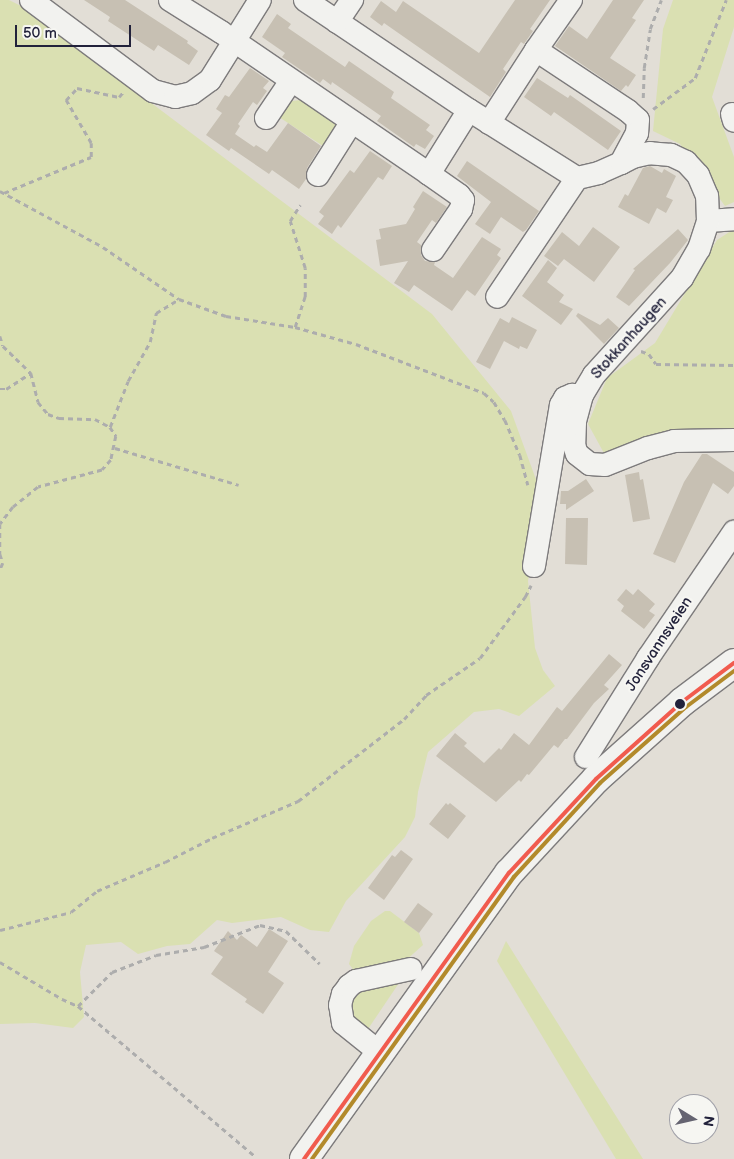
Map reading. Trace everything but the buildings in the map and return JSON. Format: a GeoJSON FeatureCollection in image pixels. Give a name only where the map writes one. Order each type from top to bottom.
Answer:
{"type":"FeatureCollection","features":[{"type":"Feature","properties":{"kind":"main road"},"geometry":{"type":"LineString","coordinates":[[304,1159],[509,873],[596,779],[682,702],[734,663]]}},
{"type":"Feature","properties":{"kind":"street"},"geometry":{"type":"LineString","coordinates":[[31,0],[153,91],[170,96],[184,96],[202,87],[210,80],[260,0]]}},
{"type":"Feature","properties":{"kind":"street"},"geometry":{"type":"LineString","coordinates":[[170,0],[459,195],[463,200],[461,209],[433,250]]}},
{"type":"Feature","properties":{"kind":"street"},"geometry":{"type":"LineString","coordinates":[[305,0],[468,110],[577,178],[497,298]]}},
{"type":"Feature","properties":{"kind":"street"},"geometry":{"type":"LineString","coordinates":[[338,22],[352,0]]}},
{"type":"Feature","properties":{"kind":"street"},"geometry":{"type":"LineString","coordinates":[[489,123],[570,0]]}},
{"type":"Feature","properties":{"kind":"street"},"geometry":{"type":"LineString","coordinates":[[536,50],[628,111],[638,120],[637,133],[621,163]]}},
{"type":"Feature","properties":{"kind":"street"},"geometry":{"type":"LineString","coordinates":[[266,118],[291,81]]}},
{"type":"Feature","properties":{"kind":"street"},"geometry":{"type":"LineString","coordinates":[[429,174],[468,110]]}},
{"type":"Feature","properties":{"kind":"street"},"geometry":{"type":"LineString","coordinates":[[318,174],[352,123]]}},
{"type":"Feature","properties":{"kind":"street","name":"Stokkanhaugen"},"geometry":{"type":"LineString","coordinates":[[534,566],[558,413],[565,398],[572,395],[582,395],[594,375],[682,278],[699,249],[708,221],[707,196],[698,175],[686,162],[671,155],[650,153],[632,157],[599,173],[577,178]]}},
{"type":"Feature","properties":{"kind":"street"},"geometry":{"type":"LineString","coordinates":[[708,221],[734,219]]}},
{"type":"Feature","properties":{"kind":"street"},"geometry":{"type":"LineString","coordinates":[[582,395],[576,422],[574,446],[577,454],[590,464],[605,465],[648,448],[674,442],[734,440]]}},
{"type":"Feature","properties":{"kind":"street","name":"Jonsvannsveien"},"geometry":{"type":"LineString","coordinates":[[586,757],[648,658],[734,532]]}},
{"type":"Feature","properties":{"kind":"street"},"geometry":{"type":"LineString","coordinates":[[379,1052],[343,1023],[340,1005],[343,994],[356,981],[411,969]]}},
{"type":"Feature","properties":{"kind":"path"},"geometry":{"type":"LineString","coordinates":[[638,120],[642,109],[644,68],[650,29],[662,0]]}},
{"type":"Feature","properties":{"kind":"path"},"geometry":{"type":"LineString","coordinates":[[638,120],[695,78],[726,0]]}},
{"type":"Feature","properties":{"kind":"path"},"geometry":{"type":"LineString","coordinates":[[2,192],[91,157],[91,143],[66,100],[77,88],[119,97],[134,77]]}},
{"type":"Feature","properties":{"kind":"path"},"geometry":{"type":"LineString","coordinates":[[2,192],[103,247],[179,299],[226,316],[295,327],[365,347],[484,394],[494,402],[505,420],[520,455],[529,490]]}},
{"type":"Feature","properties":{"kind":"path"},"geometry":{"type":"LineString","coordinates":[[295,327],[305,297],[305,268],[290,221],[300,205]]}},
{"type":"Feature","properties":{"kind":"path"},"geometry":{"type":"LineString","coordinates":[[110,427],[128,381],[150,342],[156,313],[179,299]]}},
{"type":"Feature","properties":{"kind":"path"},"geometry":{"type":"LineString","coordinates":[[0,336],[3,346],[31,373],[38,402],[48,414],[59,418],[95,418],[110,427],[116,436],[111,460],[102,470],[38,487],[12,507],[0,524],[0,554],[3,563],[0,570]]}},
{"type":"Feature","properties":{"kind":"path"},"geometry":{"type":"LineString","coordinates":[[627,339],[637,350],[649,354],[656,364],[734,365]]}},
{"type":"Feature","properties":{"kind":"path"},"geometry":{"type":"LineString","coordinates":[[0,389],[6,389],[31,373]]}},
{"type":"Feature","properties":{"kind":"path"},"geometry":{"type":"LineString","coordinates":[[115,448],[239,485]]}},
{"type":"Feature","properties":{"kind":"path"},"geometry":{"type":"LineString","coordinates":[[0,930],[71,912],[97,891],[165,862],[219,835],[298,802],[404,719],[426,695],[480,658],[525,597],[531,584],[534,566]]}},
{"type":"Feature","properties":{"kind":"path"},"geometry":{"type":"LineString","coordinates":[[78,1006],[112,972],[156,955],[204,947],[260,925],[286,931],[320,964]]}},
{"type":"Feature","properties":{"kind":"path"},"geometry":{"type":"LineString","coordinates":[[0,962],[62,999],[78,1006],[254,1155]]}},
{"type":"Feature","properties":{"kind":"green space"},"geometry":{"type":"Polygon","coordinates":[[[0,0],[9,0],[25,8],[432,314],[511,411],[542,496],[528,581],[535,648],[543,670],[555,686],[519,716],[499,709],[474,712],[428,752],[418,792],[415,817],[405,837],[346,901],[329,932],[310,930],[281,917],[232,923],[217,920],[190,944],[167,946],[138,954],[121,942],[86,945],[80,972],[84,1017],[73,1028],[35,1023],[0,1024],[0,0]]]}},
{"type":"Feature","properties":{"kind":"green space"},"geometry":{"type":"Polygon","coordinates":[[[673,0],[734,0],[734,27],[712,97],[734,157],[734,202],[725,206],[680,144],[653,131],[663,29],[673,0]]]}},
{"type":"Feature","properties":{"kind":"green space"},"geometry":{"type":"Polygon","coordinates":[[[302,100],[336,121],[339,131],[326,148],[279,117],[291,101],[302,100]]]}},
{"type":"Feature","properties":{"kind":"green space"},"geometry":{"type":"Polygon","coordinates":[[[734,229],[734,433],[605,455],[588,424],[607,378],[655,343],[717,240],[734,229]]]}},
{"type":"Feature","properties":{"kind":"green space"},"geometry":{"type":"Polygon","coordinates":[[[385,911],[390,911],[419,933],[423,945],[404,962],[355,972],[349,964],[354,946],[371,921],[385,911]]]}},
{"type":"Feature","properties":{"kind":"green space"},"geometry":{"type":"Polygon","coordinates":[[[506,941],[643,1159],[616,1159],[497,961],[506,941]]]}},
{"type":"Feature","properties":{"kind":"green space"},"geometry":{"type":"Polygon","coordinates":[[[401,980],[366,1032],[356,1029],[347,999],[350,993],[401,980]]]}},
{"type":"Feature","properties":{"kind":"transit line"},"geometry":{"type":"LineString","coordinates":[[304,1159],[509,873],[596,779],[682,702],[734,663]]}},
{"type":"Feature","properties":{"kind":"transit line"},"geometry":{"type":"LineString","coordinates":[[312,1159],[514,877],[600,783],[686,707],[734,671]]}}]}
